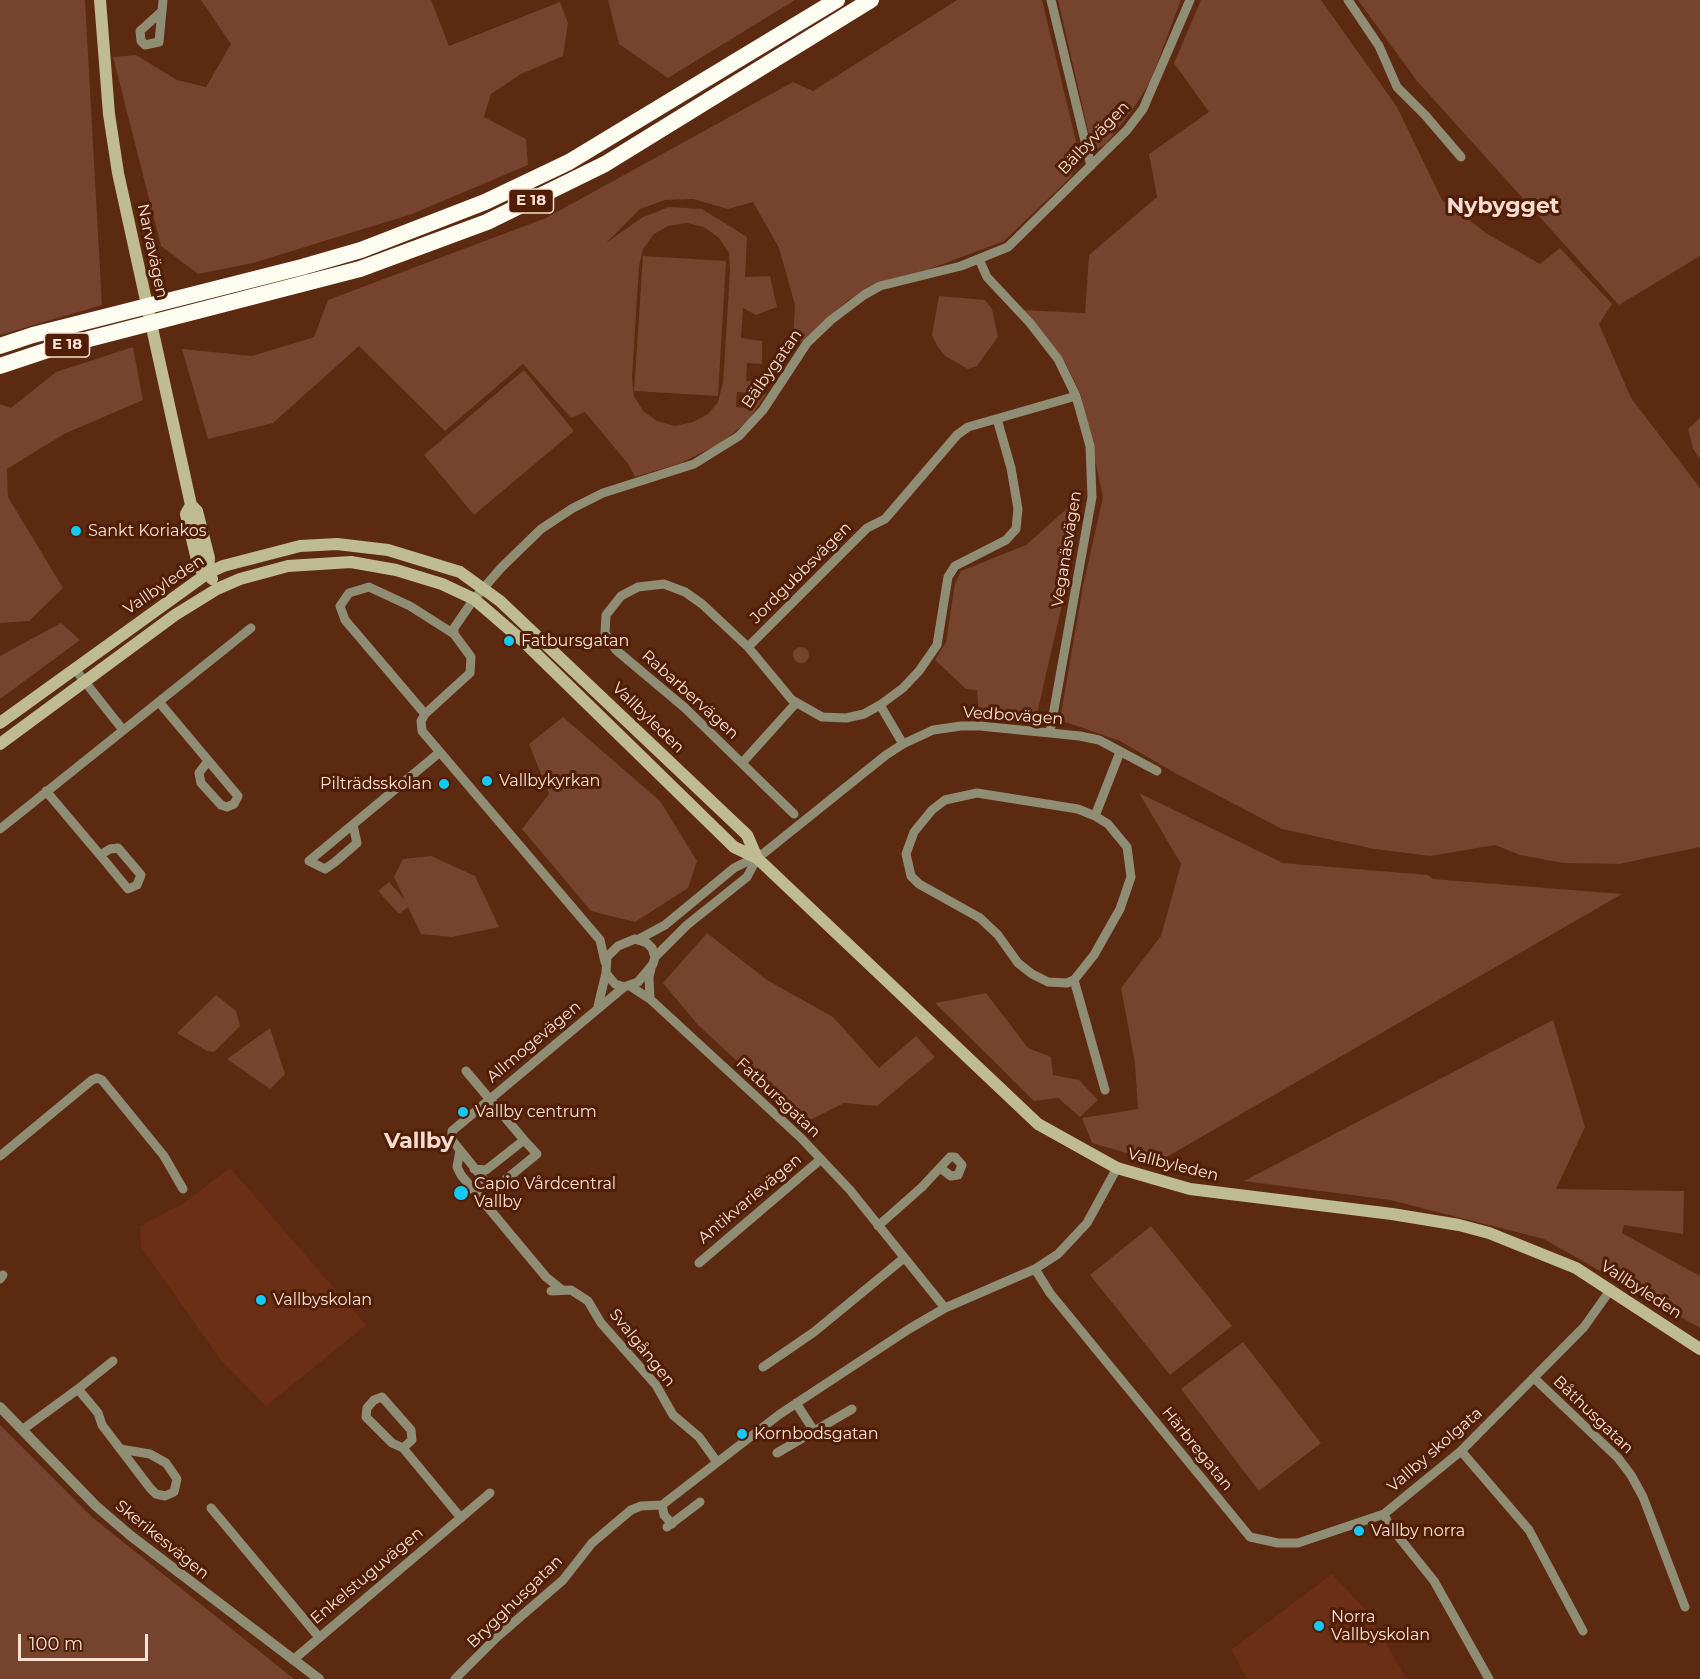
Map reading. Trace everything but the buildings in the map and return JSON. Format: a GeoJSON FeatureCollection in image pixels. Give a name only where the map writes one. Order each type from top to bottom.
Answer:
{"type":"FeatureCollection","features":[{"type":"Feature","properties":{"kind":"highway","name":"E 18"},"geometry":{"type":"LineString","coordinates":[[0,346],[361,250],[485,202],[569,162],[837,0]]}},
{"type":"Feature","properties":{"kind":"highway","name":"E 18"},"geometry":{"type":"LineString","coordinates":[[0,366],[54,348],[350,272],[487,222],[605,164],[871,0]]}},
{"type":"Feature","properties":{"kind":"main road","name":"Narvavägen"},"geometry":{"type":"LineString","coordinates":[[99,0],[109,114],[118,173],[191,505],[197,511],[207,548],[210,562],[208,573]]}},
{"type":"Feature","properties":{"kind":"main road","name":"Narvavägen"},"geometry":{"type":"LineString","coordinates":[[191,505],[186,514],[199,568],[208,573],[217,589]]}},
{"type":"Feature","properties":{"kind":"main road","name":"Vallbyleden"},"geometry":{"type":"LineString","coordinates":[[0,723],[208,573],[280,549],[337,544],[388,550],[460,572],[484,588],[527,625],[747,835],[757,858]]}},
{"type":"Feature","properties":{"kind":"main road"},"geometry":{"type":"LineString","coordinates":[[207,548],[222,560],[234,563]]}},
{"type":"Feature","properties":{"kind":"main road","name":"Vallbyleden"},"geometry":{"type":"LineString","coordinates":[[0,744],[175,615],[217,589],[266,570],[307,564],[351,562],[416,575],[474,599],[579,693],[734,846],[757,858],[1038,1124],[1117,1168],[1190,1190],[1459,1225],[1549,1255],[1611,1289],[1700,1349]]}},
{"type":"Feature","properties":{"kind":"street"},"geometry":{"type":"LineString","coordinates":[[161,12],[163,0]]}},
{"type":"Feature","properties":{"kind":"street"},"geometry":{"type":"LineString","coordinates":[[1051,0],[1091,166]]}},
{"type":"Feature","properties":{"kind":"street","name":"Bälbyvägen"},"geometry":{"type":"LineString","coordinates":[[1008,247],[1127,130],[1143,109],[1190,0]]}},
{"type":"Feature","properties":{"kind":"street"},"geometry":{"type":"LineString","coordinates":[[1348,0],[1378,46],[1396,87],[1425,115],[1461,157]]}},
{"type":"Feature","properties":{"kind":"street","name":"Bälbygatan"},"geometry":{"type":"LineString","coordinates":[[484,588],[534,535],[573,508],[603,493],[694,464],[739,436],[763,411],[807,342],[864,295],[880,286],[936,274],[1008,247]]}},
{"type":"Feature","properties":{"kind":"street","name":"Veganäsvägen"},"geometry":{"type":"LineString","coordinates":[[979,259],[987,277],[1037,331],[1058,359],[1076,396],[1090,446],[1092,497],[1050,732]]}},
{"type":"Feature","properties":{"kind":"street","name":"Jordgubbsvägen"},"geometry":{"type":"LineString","coordinates":[[997,419],[1017,499],[1016,529],[1006,540],[955,566],[948,577],[937,645],[903,688],[864,714],[846,718],[822,717],[796,703],[771,679],[748,647],[867,528],[885,519],[957,435],[968,427],[1076,396]]}},
{"type":"Feature","properties":{"kind":"street","name":"Rabarbervägen"},"geometry":{"type":"LineString","coordinates":[[748,647],[702,604],[685,592],[664,584],[638,587],[621,596],[606,615],[605,633],[616,650],[686,708],[794,814]]}},
{"type":"Feature","properties":{"kind":"street"},"geometry":{"type":"LineString","coordinates":[[425,714],[345,620],[340,606],[349,592],[369,587],[410,606],[454,634],[471,657],[470,674],[425,714],[421,721],[422,731],[600,940],[606,973],[615,984],[627,986],[638,982],[654,960],[687,925],[747,877],[757,858]]}},
{"type":"Feature","properties":{"kind":"street"},"geometry":{"type":"LineString","coordinates":[[454,634],[454,628],[484,588]]}},
{"type":"Feature","properties":{"kind":"street"},"geometry":{"type":"LineString","coordinates":[[0,829],[251,628]]}},
{"type":"Feature","properties":{"kind":"street"},"geometry":{"type":"LineString","coordinates":[[74,668],[123,730]]}},
{"type":"Feature","properties":{"kind":"street"},"geometry":{"type":"LineString","coordinates":[[159,702],[208,761],[237,796],[234,804],[221,805],[201,783],[199,772],[208,761]]}},
{"type":"Feature","properties":{"kind":"street","name":"Rabarbervägen"},"geometry":{"type":"LineString","coordinates":[[742,763],[796,703]]}},
{"type":"Feature","properties":{"kind":"street"},"geometry":{"type":"LineString","coordinates":[[880,705],[903,744]]}},
{"type":"Feature","properties":{"kind":"street","name":"Vedbovägen"},"geometry":{"type":"LineString","coordinates":[[757,858],[903,744],[933,730],[961,726],[1050,732],[1099,740],[1157,771]]}},
{"type":"Feature","properties":{"kind":"street"},"geometry":{"type":"LineString","coordinates":[[353,825],[357,843],[335,862],[325,868],[309,861],[440,752]]}},
{"type":"Feature","properties":{"kind":"street"},"geometry":{"type":"LineString","coordinates":[[1095,816],[1120,752]]}},
{"type":"Feature","properties":{"kind":"street"},"geometry":{"type":"LineString","coordinates":[[46,790],[128,889],[137,885],[141,875],[118,848],[110,849],[100,855]]}},
{"type":"Feature","properties":{"kind":"street"},"geometry":{"type":"LineString","coordinates":[[987,794],[1071,808],[1095,816],[1123,841],[1131,862],[1131,877],[1114,921],[1094,955],[1074,980],[1067,983],[1048,982],[1024,968],[980,918],[919,884],[907,867],[906,854],[914,832],[932,810],[945,800],[958,795],[987,794]]}},
{"type":"Feature","properties":{"kind":"street"},"geometry":{"type":"LineString","coordinates":[[605,962],[611,952],[665,925],[734,867],[757,858]]}},
{"type":"Feature","properties":{"kind":"street"},"geometry":{"type":"LineString","coordinates":[[639,939],[652,948],[654,960],[649,977],[650,999]]}},
{"type":"Feature","properties":{"kind":"street"},"geometry":{"type":"LineString","coordinates":[[600,940],[626,943]]}},
{"type":"Feature","properties":{"kind":"street","name":"Allmogevägen"},"geometry":{"type":"LineString","coordinates":[[597,1008],[606,973]]}},
{"type":"Feature","properties":{"kind":"street"},"geometry":{"type":"LineString","coordinates":[[1074,980],[1105,1090]]}},
{"type":"Feature","properties":{"kind":"street","name":"Fatbursgatan"},"geometry":{"type":"LineString","coordinates":[[627,986],[650,999],[821,1159],[945,1308]]}},
{"type":"Feature","properties":{"kind":"street","name":"Allmogevägen"},"geometry":{"type":"LineString","coordinates":[[459,1149],[452,1140],[452,1131],[597,1008],[627,986]]}},
{"type":"Feature","properties":{"kind":"street"},"geometry":{"type":"LineString","coordinates":[[459,1149],[489,1186],[499,1185],[537,1154],[465,1071]]}},
{"type":"Feature","properties":{"kind":"street"},"geometry":{"type":"LineString","coordinates":[[0,1156],[97,1078],[102,1080],[164,1156],[183,1189]]}},
{"type":"Feature","properties":{"kind":"street"},"geometry":{"type":"LineString","coordinates":[[474,1169],[486,1170],[524,1140]]}},
{"type":"Feature","properties":{"kind":"street","name":"Svalgången"},"geometry":{"type":"LineString","coordinates":[[459,1149],[457,1167],[461,1175],[546,1277],[561,1289],[571,1290],[588,1301],[601,1323],[656,1385],[673,1415],[699,1437],[717,1462]]}},
{"type":"Feature","properties":{"kind":"street","name":"Antikvarievägen"},"geometry":{"type":"LineString","coordinates":[[699,1263],[821,1159]]}},
{"type":"Feature","properties":{"kind":"street"},"geometry":{"type":"LineString","coordinates":[[878,1226],[940,1168]]}},
{"type":"Feature","properties":{"kind":"street"},"geometry":{"type":"LineString","coordinates":[[700,1502],[670,1525],[664,1515],[663,1505],[796,1403],[945,1308],[1035,1269],[1076,1237],[1097,1207],[1117,1168]]}},
{"type":"Feature","properties":{"kind":"street"},"geometry":{"type":"LineString","coordinates":[[763,1367],[814,1332],[904,1258]]}},
{"type":"Feature","properties":{"kind":"street","name":"Härbregatan"},"geometry":{"type":"LineString","coordinates":[[1035,1269],[1050,1293],[1250,1537],[1278,1543],[1298,1543],[1384,1514]]}},
{"type":"Feature","properties":{"kind":"street"},"geometry":{"type":"LineString","coordinates":[[551,1291],[561,1289]]}},
{"type":"Feature","properties":{"kind":"street","name":"Vallby skolgata"},"geometry":{"type":"LineString","coordinates":[[1489,1679],[1434,1581],[1389,1525],[1384,1514],[1461,1452],[1584,1327],[1611,1289]]}},
{"type":"Feature","properties":{"kind":"street"},"geometry":{"type":"LineString","coordinates":[[22,1430],[113,1361]]}},
{"type":"Feature","properties":{"kind":"street","name":"Båthusgatan"},"geometry":{"type":"LineString","coordinates":[[1534,1378],[1610,1450],[1631,1475],[1643,1497],[1685,1607]]}},
{"type":"Feature","properties":{"kind":"street"},"geometry":{"type":"LineString","coordinates":[[78,1389],[98,1413],[102,1425],[120,1449],[156,1494],[165,1496],[174,1491],[177,1479],[166,1463],[150,1454],[120,1449]]}},
{"type":"Feature","properties":{"kind":"street"},"geometry":{"type":"LineString","coordinates":[[403,1448],[412,1440],[411,1430],[382,1397],[374,1400],[367,1407],[366,1417],[392,1443],[403,1448],[461,1518]]}},
{"type":"Feature","properties":{"kind":"street"},"geometry":{"type":"LineString","coordinates":[[796,1403],[814,1431]]}},
{"type":"Feature","properties":{"kind":"street","name":"Skerikesvägen"},"geometry":{"type":"LineString","coordinates":[[0,1407],[96,1506],[131,1536],[319,1679]]}},
{"type":"Feature","properties":{"kind":"street"},"geometry":{"type":"LineString","coordinates":[[777,1453],[852,1409]]}},
{"type":"Feature","properties":{"kind":"street"},"geometry":{"type":"LineString","coordinates":[[1461,1452],[1529,1530],[1583,1631]]}},
{"type":"Feature","properties":{"kind":"street","name":"Enkelstuguvägen"},"geometry":{"type":"LineString","coordinates":[[293,1660],[318,1636],[490,1493]]}},
{"type":"Feature","properties":{"kind":"street","name":"Brygghusgatan"},"geometry":{"type":"LineString","coordinates":[[454,1679],[497,1636],[563,1580],[592,1544],[631,1510],[641,1506],[663,1505]]}},
{"type":"Feature","properties":{"kind":"street"},"geometry":{"type":"LineString","coordinates":[[211,1508],[318,1636]]}},
{"type":"Feature","properties":{"kind":"shaded area"},"geometry":{"type":"Polygon","coordinates":[[[0,0],[85,0],[102,305],[0,335],[0,0]]]}},
{"type":"Feature","properties":{"kind":"shaded area"},"geometry":{"type":"Polygon","coordinates":[[[201,0],[431,0],[449,46],[560,2],[568,23],[563,56],[521,74],[491,94],[484,117],[526,139],[528,165],[412,214],[253,263],[198,274],[161,246],[113,57],[136,55],[177,80],[206,87],[231,44],[201,0]]]}},
{"type":"Feature","properties":{"kind":"shaded area"},"geometry":{"type":"Polygon","coordinates":[[[608,0],[795,0],[668,78],[619,44],[608,0]]]}},
{"type":"Feature","properties":{"kind":"shaded area"},"geometry":{"type":"Polygon","coordinates":[[[957,0],[1042,0],[1080,158],[1070,178],[1004,241],[848,300],[800,343],[793,339],[795,305],[779,248],[753,202],[728,209],[693,199],[665,200],[640,209],[606,243],[643,217],[669,207],[702,209],[747,237],[745,277],[770,276],[777,307],[756,315],[743,308],[741,338],[762,341],[762,364],[747,363],[746,381],[752,381],[752,393],[766,394],[748,421],[721,443],[681,463],[635,477],[629,465],[585,412],[571,418],[523,364],[445,431],[359,346],[273,423],[208,439],[182,349],[252,356],[314,337],[328,300],[546,218],[793,82],[813,91],[957,0]],[[687,223],[668,226],[654,234],[643,249],[639,266],[632,378],[634,396],[643,411],[657,421],[675,426],[693,422],[708,414],[718,402],[723,383],[730,271],[729,253],[719,238],[704,227],[687,223]],[[737,392],[736,407],[751,408],[752,393],[737,392]]]}},
{"type":"Feature","properties":{"kind":"shaded area"},"geometry":{"type":"Polygon","coordinates":[[[1058,0],[1181,0],[1150,82],[1106,144],[1099,148],[1092,148],[1058,0]]]}},
{"type":"Feature","properties":{"kind":"shaded area"},"geometry":{"type":"Polygon","coordinates":[[[1201,0],[1321,0],[1397,107],[1442,200],[1486,233],[1540,264],[1560,248],[1612,304],[1599,324],[1631,398],[1700,488],[1700,847],[1619,864],[1563,863],[1520,855],[1495,845],[1430,856],[1374,849],[1282,829],[1175,773],[1120,741],[1060,720],[1083,586],[1103,497],[1081,395],[1065,362],[1043,333],[1020,310],[1085,313],[1089,255],[1157,197],[1149,154],[1209,112],[1174,63],[1201,0]]]}},
{"type":"Feature","properties":{"kind":"shaded area"},"geometry":{"type":"Polygon","coordinates":[[[1358,0],[1700,0],[1700,256],[1619,305],[1417,81],[1358,0]]]}},
{"type":"Feature","properties":{"kind":"shaded area"},"geometry":{"type":"Polygon","coordinates":[[[643,256],[726,261],[718,396],[634,391],[643,256]]]}},
{"type":"Feature","properties":{"kind":"shaded area"},"geometry":{"type":"Polygon","coordinates":[[[939,296],[985,300],[992,309],[998,337],[977,366],[968,369],[945,356],[937,346],[932,335],[939,296]]]}},
{"type":"Feature","properties":{"kind":"shaded area"},"geometry":{"type":"Polygon","coordinates":[[[133,347],[143,400],[64,434],[7,469],[8,497],[63,588],[29,621],[0,623],[0,404],[11,408],[56,372],[133,347]]]}},
{"type":"Feature","properties":{"kind":"shaded area"},"geometry":{"type":"Polygon","coordinates":[[[524,370],[574,431],[474,515],[424,455],[524,370]]]}},
{"type":"Feature","properties":{"kind":"shaded area"},"geometry":{"type":"Polygon","coordinates":[[[1700,418],[1700,459],[1693,449],[1688,429],[1700,418]]]}},
{"type":"Feature","properties":{"kind":"shaded area"},"geometry":{"type":"Polygon","coordinates":[[[1081,496],[1070,570],[1036,718],[979,716],[977,690],[966,689],[935,660],[946,642],[955,583],[961,571],[1026,545],[1081,496]]]}},
{"type":"Feature","properties":{"kind":"shaded area"},"geometry":{"type":"Polygon","coordinates":[[[61,623],[80,640],[0,699],[0,656],[61,623]]]}},
{"type":"Feature","properties":{"kind":"shaded area"},"geometry":{"type":"Polygon","coordinates":[[[801,647],[807,649],[809,655],[807,661],[801,663],[795,661],[793,655],[795,649],[801,647]]]}},
{"type":"Feature","properties":{"kind":"shaded area"},"geometry":{"type":"Polygon","coordinates":[[[563,717],[660,801],[697,861],[688,888],[635,922],[591,911],[522,829],[549,794],[529,744],[563,717]]]}},
{"type":"Feature","properties":{"kind":"shaded area"},"geometry":{"type":"Polygon","coordinates":[[[1139,793],[1283,863],[1428,875],[1433,879],[1622,894],[1158,1162],[1092,1143],[1082,1118],[1138,1109],[1135,1063],[1121,988],[1161,936],[1181,864],[1139,793]]]}},
{"type":"Feature","properties":{"kind":"shaded area"},"geometry":{"type":"Polygon","coordinates":[[[431,856],[475,876],[499,927],[452,937],[421,934],[408,907],[399,914],[378,891],[389,882],[405,900],[394,877],[403,859],[431,856]]]}},
{"type":"Feature","properties":{"kind":"shaded area"},"geometry":{"type":"Polygon","coordinates":[[[707,933],[767,980],[833,1017],[879,1068],[916,1036],[935,1057],[877,1106],[844,1103],[804,1123],[698,1025],[663,983],[707,933]]]}},
{"type":"Feature","properties":{"kind":"shaded area"},"geometry":{"type":"Polygon","coordinates":[[[986,993],[1028,1048],[1051,1057],[1053,1075],[1079,1080],[1098,1100],[1080,1117],[1058,1098],[1034,1101],[935,1003],[986,993]]]}},
{"type":"Feature","properties":{"kind":"shaded area"},"geometry":{"type":"Polygon","coordinates":[[[216,995],[236,1011],[240,1026],[214,1052],[207,1051],[177,1033],[216,995]]]}},
{"type":"Feature","properties":{"kind":"shaded area"},"geometry":{"type":"Polygon","coordinates":[[[1553,1020],[1585,1127],[1556,1189],[1684,1191],[1683,1234],[1624,1225],[1622,1233],[1700,1276],[1700,1328],[1544,1239],[1390,1200],[1244,1181],[1553,1020]]]}},
{"type":"Feature","properties":{"kind":"shaded area"},"geometry":{"type":"Polygon","coordinates":[[[270,1028],[285,1074],[270,1089],[227,1059],[270,1028]]]}},
{"type":"Feature","properties":{"kind":"shaded area","name":"Vallbyskolan"},"geometry":{"type":"Polygon","coordinates":[[[230,1168],[366,1325],[266,1406],[220,1359],[141,1247],[140,1226],[182,1204],[230,1168]]]}},
{"type":"Feature","properties":{"kind":"shaded area"},"geometry":{"type":"Polygon","coordinates":[[[1151,1226],[1232,1326],[1170,1375],[1090,1275],[1151,1226]]]}},
{"type":"Feature","properties":{"kind":"shaded area"},"geometry":{"type":"Polygon","coordinates":[[[1243,1342],[1321,1443],[1259,1491],[1181,1389],[1243,1342]]]}},
{"type":"Feature","properties":{"kind":"shaded area"},"geometry":{"type":"Polygon","coordinates":[[[0,1425],[92,1517],[294,1679],[0,1679],[0,1425]]]}},
{"type":"Feature","properties":{"kind":"shaded area","name":"Norra Vallbyskolan"},"geometry":{"type":"Polygon","coordinates":[[[1332,1574],[1366,1610],[1407,1679],[1247,1679],[1231,1650],[1332,1574]]]}},
{"type":"Feature","properties":{"kind":"place","name":"Sankt Koriakos"},"geometry":{"type":"Point","coordinates":[76,531]}},
{"type":"Feature","properties":{"kind":"place","name":"Fatbursgatan"},"geometry":{"type":"Point","coordinates":[509,641]}},
{"type":"Feature","properties":{"kind":"place","name":"Vallbykyrkan"},"geometry":{"type":"Point","coordinates":[487,781]}},
{"type":"Feature","properties":{"kind":"place","name":"Pilträdsskolan"},"geometry":{"type":"Point","coordinates":[444,784]}},
{"type":"Feature","properties":{"kind":"place","name":"Vallby centrum"},"geometry":{"type":"Point","coordinates":[463,1112]}},
{"type":"Feature","properties":{"kind":"place","name":"Capio Vårdcentral Vallby"},"geometry":{"type":"Point","coordinates":[461,1193]}},
{"type":"Feature","properties":{"kind":"place","name":"Vallbyskolan"},"geometry":{"type":"Point","coordinates":[261,1300]}},
{"type":"Feature","properties":{"kind":"place","name":"Kornbodsgatan"},"geometry":{"type":"Point","coordinates":[742,1434]}},
{"type":"Feature","properties":{"kind":"place","name":"Vallby norra"},"geometry":{"type":"Point","coordinates":[1359,1531]}},
{"type":"Feature","properties":{"kind":"place","name":"Norra Vallbyskolan"},"geometry":{"type":"Point","coordinates":[1319,1626]}},
{"type":"Feature","properties":{"kind":"district","name":"Nybygget"},"geometry":{"type":"Point","coordinates":[1503,207]}},
{"type":"Feature","properties":{"kind":"district","name":"Vallby"},"geometry":{"type":"Point","coordinates":[419,1142]}}]}
